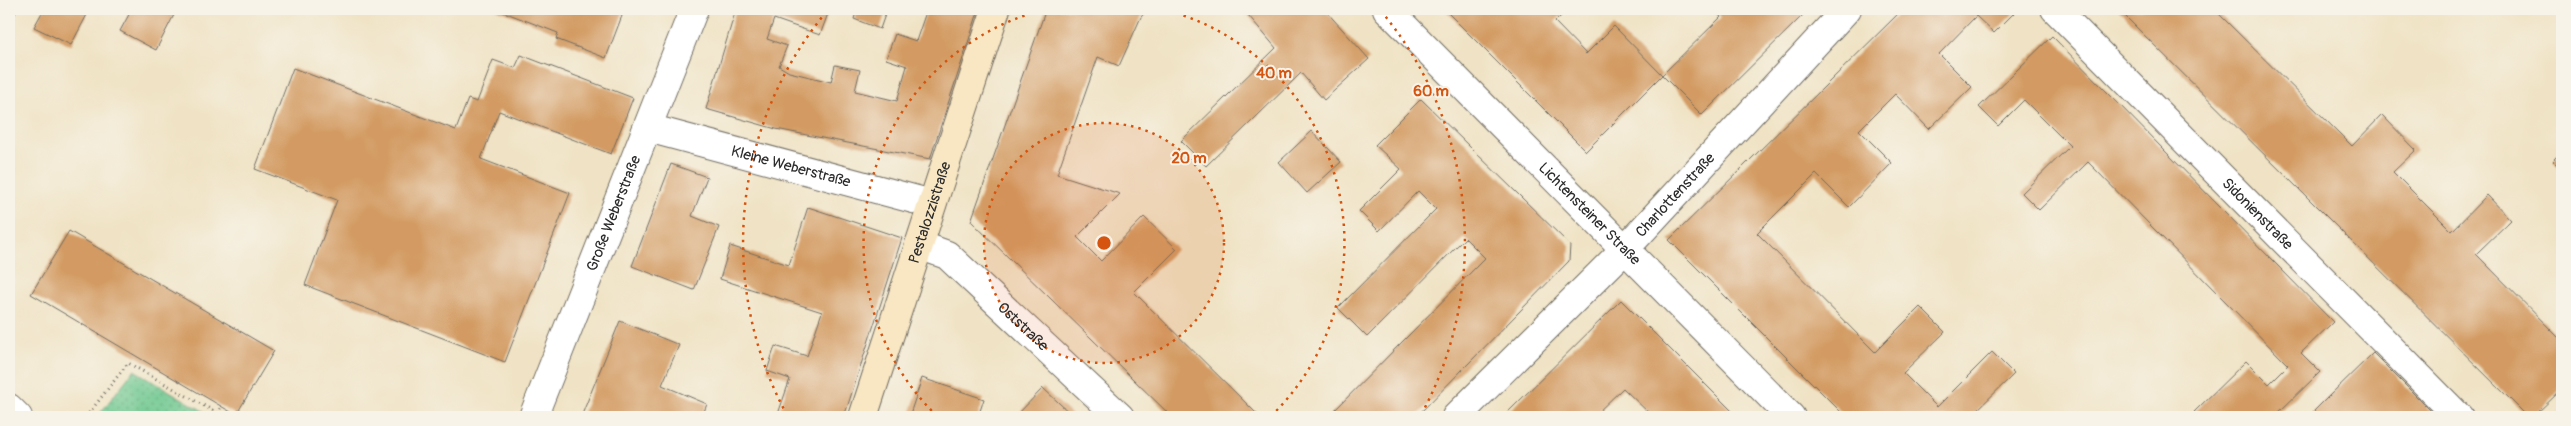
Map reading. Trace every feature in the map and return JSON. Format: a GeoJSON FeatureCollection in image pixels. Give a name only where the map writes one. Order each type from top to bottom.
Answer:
{"type":"FeatureCollection","features":[{"type":"Feature","properties":{"kind":"street","name":"Große Weberstraße"},"geometry":{"type":"LineString","coordinates":[[533,417],[694,9]]}},
{"type":"Feature","properties":{"kind":"street","name":"Pestalozzistraße"},"geometry":{"type":"LineString","coordinates":[[863,417],[996,9]]}},
{"type":"Feature","properties":{"kind":"street","name":"Lichtensteiner Straße"},"geometry":{"type":"LineString","coordinates":[[1387,9],[1791,417]]}},
{"type":"Feature","properties":{"kind":"street","name":"Charlottenstraße"},"geometry":{"type":"LineString","coordinates":[[1456,417],[1626,249],[1847,9]]}},
{"type":"Feature","properties":{"kind":"street","name":"Sidonienstraße"},"geometry":{"type":"LineString","coordinates":[[2055,9],[2459,417]]}},
{"type":"Feature","properties":{"kind":"street","name":"Kleine Weberstraße"},"geometry":{"type":"LineString","coordinates":[[648,128],[932,204]]}},
{"type":"Feature","properties":{"kind":"street","name":"Oststraße"},"geometry":{"type":"LineString","coordinates":[[919,245],[947,255],[1120,417]]}},
{"type":"Feature","properties":{"kind":"street"},"geometry":{"type":"LineString","coordinates":[[9,408],[18,417]]}},
{"type":"Feature","properties":{"kind":"path"},"geometry":{"type":"LineString","coordinates":[[86,417],[128,363],[217,413]]}},
{"type":"Feature","properties":{"kind":"path"},"geometry":{"type":"LineString","coordinates":[[214,417],[222,406]]}},
{"type":"Feature","properties":{"kind":"green space"},"geometry":{"type":"Polygon","coordinates":[[[134,370],[213,417],[97,417],[134,370]]]}},
{"type":"Feature","properties":{"kind":"building"},"geometry":{"type":"Polygon","coordinates":[[[9,9],[17,9],[9,27],[9,9]]]}},
{"type":"Feature","properties":{"kind":"building"},"geometry":{"type":"Polygon","coordinates":[[[44,9],[90,9],[71,45],[34,27],[44,9]]]}},
{"type":"Feature","properties":{"kind":"building"},"geometry":{"type":"Polygon","coordinates":[[[132,9],[177,9],[156,50],[120,31],[132,9]]]}},
{"type":"Feature","properties":{"kind":"building"},"geometry":{"type":"Polygon","coordinates":[[[496,9],[613,9],[623,13],[606,58],[556,39],[558,33],[496,9]]]}},
{"type":"Feature","properties":{"kind":"building"},"geometry":{"type":"Polygon","coordinates":[[[736,9],[821,9],[829,11],[820,35],[774,19],[767,39],[787,46],[779,66],[789,72],[831,82],[835,65],[860,70],[855,91],[897,101],[907,66],[886,59],[895,34],[916,41],[927,9],[979,9],[930,159],[776,129],[706,109],[736,9]]]}},
{"type":"Feature","properties":{"kind":"building"},"geometry":{"type":"Polygon","coordinates":[[[857,9],[887,9],[880,29],[854,19],[857,9]]]}},
{"type":"Feature","properties":{"kind":"building"},"geometry":{"type":"Polygon","coordinates":[[[1046,9],[1148,9],[1141,17],[1119,66],[1098,57],[1057,174],[1120,194],[1077,237],[1101,261],[1144,217],[1177,249],[1134,292],[1260,417],[1172,417],[971,221],[1046,9]]]}},
{"type":"Feature","properties":{"kind":"building"},"geometry":{"type":"Polygon","coordinates":[[[1243,9],[1324,9],[1369,59],[1324,100],[1301,73],[1206,166],[1181,141],[1276,48],[1243,9]]]}},
{"type":"Feature","properties":{"kind":"building"},"geometry":{"type":"Polygon","coordinates":[[[1444,9],[1568,9],[1555,22],[1586,54],[1614,26],[1662,75],[1586,151],[1444,9]]]}},
{"type":"Feature","properties":{"kind":"building"},"geometry":{"type":"Polygon","coordinates":[[[1712,9],[1809,9],[1702,115],[1662,75],[1721,17],[1712,9]]]}},
{"type":"Feature","properties":{"kind":"building"},"geometry":{"type":"Polygon","coordinates":[[[1903,9],[2018,9],[1994,33],[1976,16],[1939,54],[1972,87],[1929,129],[1895,94],[1859,130],[1892,163],[1849,207],[1816,174],[1757,233],[1875,352],[1920,307],[1945,332],[1903,373],[1937,407],[1992,352],[2014,374],[1970,417],[1866,417],[1862,414],[1859,417],[1846,417],[1669,240],[1903,9]]]}},
{"type":"Feature","properties":{"kind":"building"},"geometry":{"type":"Polygon","coordinates":[[[2118,9],[2214,9],[2352,146],[2382,115],[2416,150],[2393,172],[2452,231],[2487,195],[2511,220],[2476,254],[2562,341],[2562,389],[2533,417],[2528,417],[2118,9]]]}},
{"type":"Feature","properties":{"kind":"building"},"geometry":{"type":"Polygon","coordinates":[[[2052,36],[2333,322],[2301,353],[2320,372],[2274,417],[2200,417],[2194,412],[2246,361],[2269,384],[2288,365],[2088,162],[2039,210],[2022,193],[2070,146],[2024,100],[1998,126],[1979,107],[2052,36]]]}},
{"type":"Feature","properties":{"kind":"building"},"geometry":{"type":"Polygon","coordinates":[[[521,55],[633,98],[611,154],[499,111],[481,159],[570,193],[505,362],[305,285],[337,200],[255,169],[293,68],[456,130],[468,99],[477,102],[493,60],[515,68],[521,55]]]}},
{"type":"Feature","properties":{"kind":"building"},"geometry":{"type":"Polygon","coordinates":[[[1421,99],[1570,245],[1569,261],[1416,417],[1328,417],[1485,258],[1465,238],[1367,337],[1338,308],[1436,209],[1418,191],[1379,231],[1359,211],[1401,169],[1375,145],[1421,99]]]}},
{"type":"Feature","properties":{"kind":"building"},"geometry":{"type":"Polygon","coordinates":[[[1312,131],[1341,162],[1307,193],[1279,162],[1312,131]]]}},
{"type":"Feature","properties":{"kind":"building"},"geometry":{"type":"Polygon","coordinates":[[[2562,152],[2562,170],[2553,161],[2562,152]]]}},
{"type":"Feature","properties":{"kind":"building"},"geometry":{"type":"Polygon","coordinates":[[[671,164],[707,177],[692,216],[719,227],[694,290],[632,266],[671,164]]]}},
{"type":"Feature","properties":{"kind":"building"},"geometry":{"type":"Polygon","coordinates":[[[808,207],[902,238],[844,417],[777,417],[790,379],[767,371],[775,346],[807,356],[822,312],[720,279],[730,246],[789,265],[808,207]]]}},
{"type":"Feature","properties":{"kind":"building"},"geometry":{"type":"Polygon","coordinates":[[[69,231],[274,351],[236,415],[31,294],[69,231]]]}},
{"type":"Feature","properties":{"kind":"building"},"geometry":{"type":"Polygon","coordinates":[[[1621,300],[1738,417],[1653,417],[1623,388],[1593,417],[1503,417],[1621,300]]]}},
{"type":"Feature","properties":{"kind":"building"},"geometry":{"type":"Polygon","coordinates":[[[620,321],[679,345],[662,385],[707,404],[702,417],[581,417],[620,321]]]}},
{"type":"Feature","properties":{"kind":"building"},"geometry":{"type":"Polygon","coordinates":[[[2373,353],[2437,417],[2308,417],[2328,397],[2373,353]]]}},
{"type":"Feature","properties":{"kind":"building"},"geometry":{"type":"Polygon","coordinates":[[[922,378],[984,399],[978,417],[909,417],[922,378]]]}},
{"type":"Feature","properties":{"kind":"building"},"geometry":{"type":"Polygon","coordinates":[[[1043,388],[1074,417],[1015,417],[1043,388]]]}}]}
